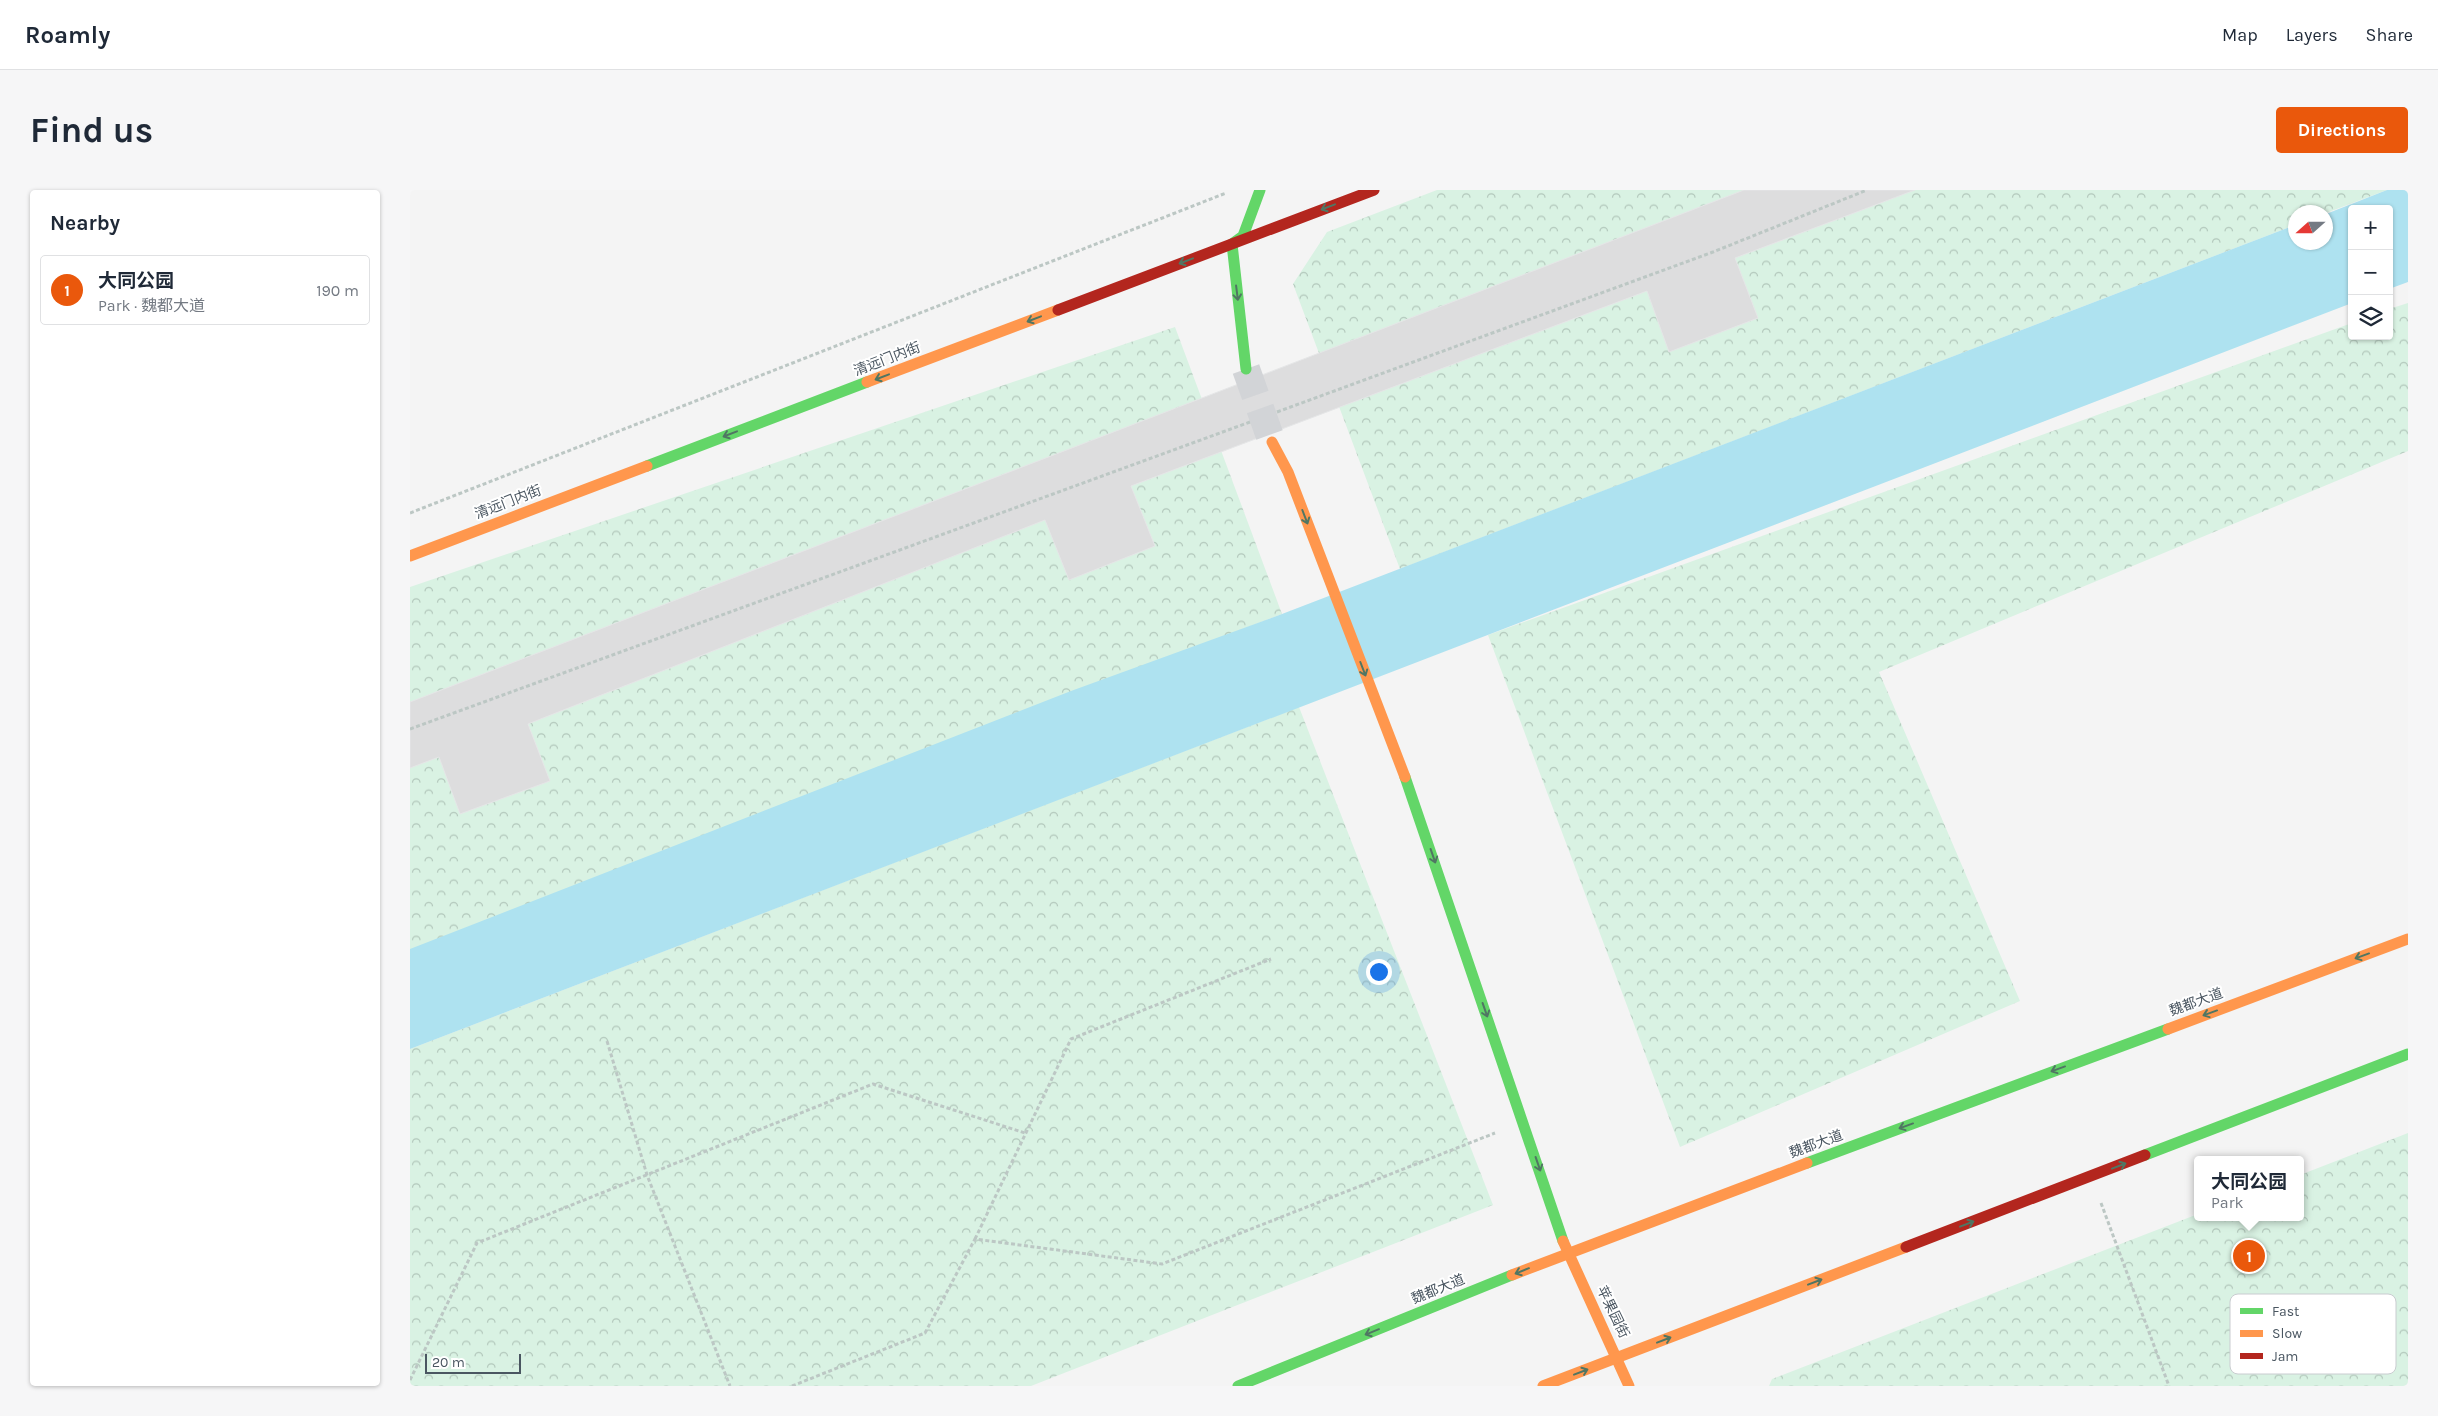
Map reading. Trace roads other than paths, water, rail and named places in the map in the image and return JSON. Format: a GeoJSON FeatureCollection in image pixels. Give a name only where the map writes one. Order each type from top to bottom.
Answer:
{"type":"FeatureCollection","features":[{"type":"Feature","properties":{"kind":"main road"},"geometry":{"type":"LineString","coordinates":[[1246,368],[1232,244],[1243,236],[1260,190]]}},
{"type":"Feature","properties":{"kind":"main road","name":"清远门内街"},"geometry":{"type":"LineString","coordinates":[[410,556],[1374,190]]}},
{"type":"Feature","properties":{"kind":"main road","name":"苹果园街"},"geometry":{"type":"LineString","coordinates":[[1272,442],[1288,472],[1417,810],[1568,1253],[1618,1358],[1629,1386]]}},
{"type":"Feature","properties":{"kind":"main road","name":"魏都大道"},"geometry":{"type":"LineString","coordinates":[[1238,1386],[1568,1253],[2408,939]]}},
{"type":"Feature","properties":{"kind":"main road"},"geometry":{"type":"LineString","coordinates":[[1543,1386],[2408,1054]]}},
{"type":"Feature","properties":{"kind":"water"},"geometry":{"type":"Polygon","coordinates":[[[2387,190],[2408,190],[2408,282],[2393,288],[2393,205],[2349,205],[2387,190]]]}},
{"type":"Feature","properties":{"kind":"water"},"geometry":{"type":"Polygon","coordinates":[[[2348,205],[2348,305],[410,1049],[410,949],[1071,691],[1282,614],[2288,228],[2288,250],[2333,250],[2333,211],[2348,205]]]}},
{"type":"Feature","properties":{"kind":"tunnel"},"geometry":{"type":"LineString","coordinates":[[1246,369],[1272,442]]}},
{"type":"Feature","properties":{"kind":"place","name":"大同公园"},"geometry":{"type":"Point","coordinates":[2249,1256]}}]}
